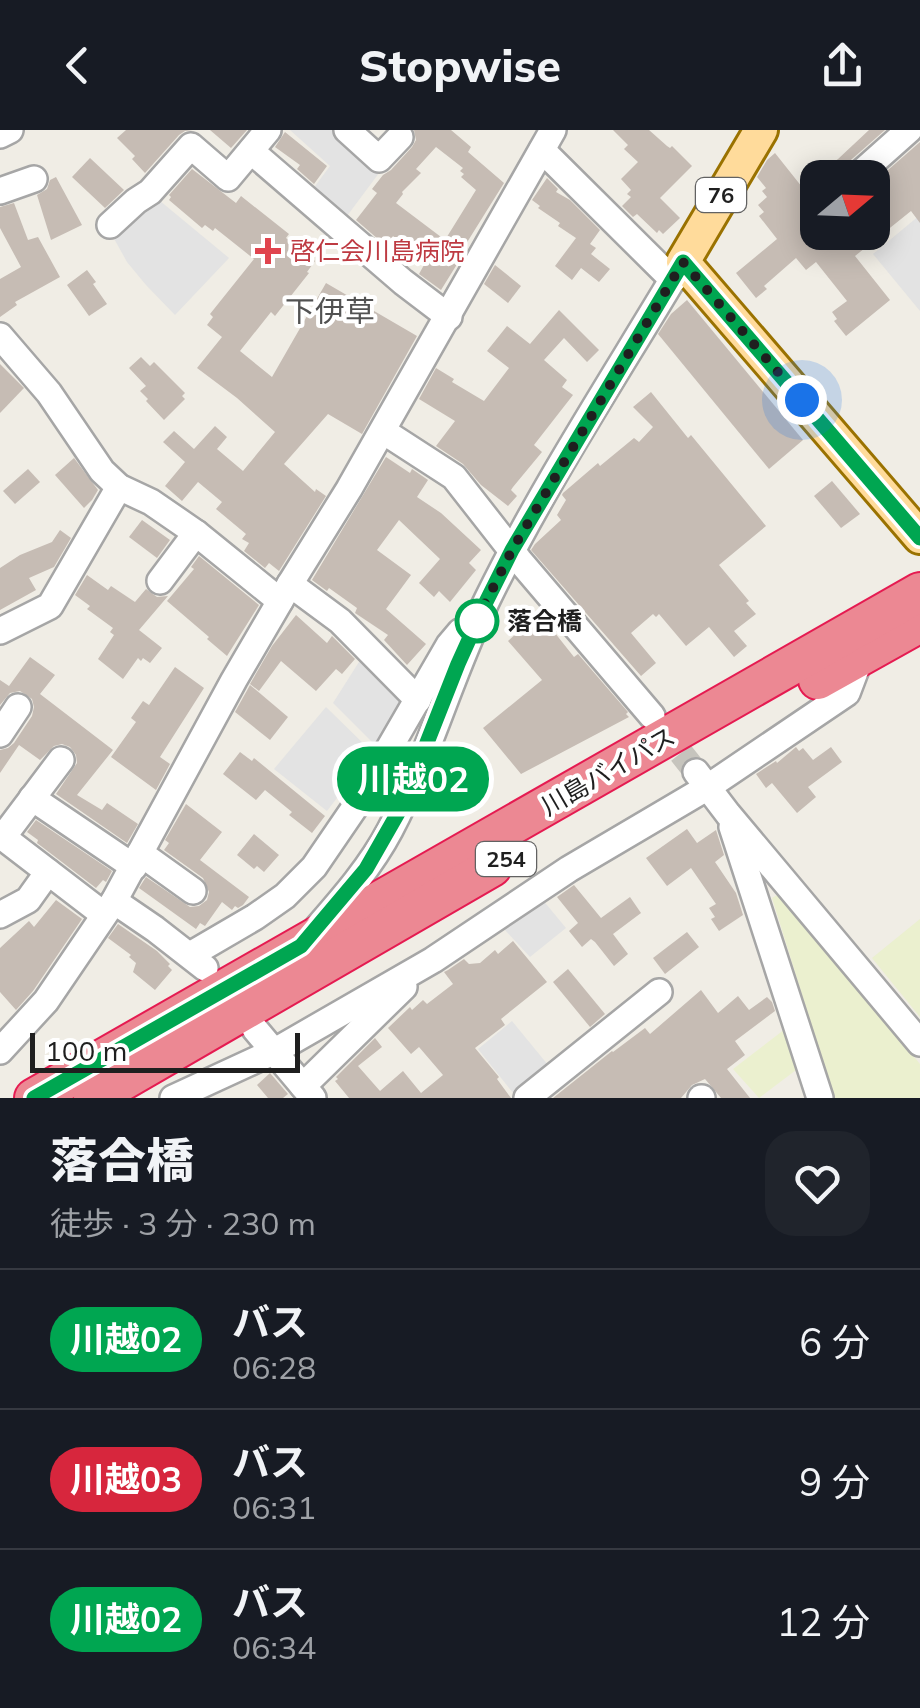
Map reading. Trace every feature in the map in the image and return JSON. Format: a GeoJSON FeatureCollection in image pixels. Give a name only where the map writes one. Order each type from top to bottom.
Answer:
{"type":"FeatureCollection","features":[{"type":"Feature","properties":{"kind":"highway","name":"川島バイパス"},"geometry":{"type":"LineString","coordinates":[[34,1098],[920,592]]}},
{"type":"Feature","properties":{"kind":"highway","name":"川島バイパス"},"geometry":{"type":"LineString","coordinates":[[93,1098],[920,623]]}},
{"type":"Feature","properties":{"kind":"main road","name":"76"},"geometry":{"type":"LineString","coordinates":[[678,271],[761,130]]}},
{"type":"Feature","properties":{"kind":"main road"},"geometry":{"type":"LineString","coordinates":[[678,271],[920,538]]}},
{"type":"Feature","properties":{"kind":"street"},"geometry":{"type":"LineString","coordinates":[[0,134],[10,130]]}},
{"type":"Feature","properties":{"kind":"street"},"geometry":{"type":"LineString","coordinates":[[110,225],[150,192],[191,146],[228,178],[268,130]]}},
{"type":"Feature","properties":{"kind":"street"},"geometry":{"type":"LineString","coordinates":[[347,130],[379,159],[400,137]]}},
{"type":"Feature","properties":{"kind":"street"},"geometry":{"type":"LineString","coordinates":[[875,160],[909,130]]}},
{"type":"Feature","properties":{"kind":"street"},"geometry":{"type":"LineString","coordinates":[[0,1051],[46,1001],[137,860],[285,592],[383,431],[548,140],[678,271],[512,550],[458,664],[388,834],[366,869],[301,946]]}},
{"type":"Feature","properties":{"kind":"street"},"geometry":{"type":"LineString","coordinates":[[251,151],[449,317]]}},
{"type":"Feature","properties":{"kind":"street"},"geometry":{"type":"LineString","coordinates":[[0,192],[34,179]]}},
{"type":"Feature","properties":{"kind":"street"},"geometry":{"type":"LineString","coordinates":[[0,336],[49,392],[102,471],[119,488],[150,502],[285,592],[340,621],[418,700]]}},
{"type":"Feature","properties":{"kind":"street"},"geometry":{"type":"LineString","coordinates":[[383,431],[454,477],[652,716]]}},
{"type":"Feature","properties":{"kind":"street"},"geometry":{"type":"LineString","coordinates":[[0,631],[50,606],[119,488]]}},
{"type":"Feature","properties":{"kind":"street"},"geometry":{"type":"LineString","coordinates":[[160,581],[196,533]]}},
{"type":"Feature","properties":{"kind":"street"},"geometry":{"type":"LineString","coordinates":[[61,760],[2,836],[48,872],[198,962],[286,896],[314,867],[355,807],[449,645],[486,602]]}},
{"type":"Feature","properties":{"kind":"street"},"geometry":{"type":"LineString","coordinates":[[173,1098],[274,1052],[433,960],[702,779],[848,693],[861,656]]}},
{"type":"Feature","properties":{"kind":"street"},"geometry":{"type":"LineString","coordinates":[[0,734],[18,707]]}},
{"type":"Feature","properties":{"kind":"street"},"geometry":{"type":"LineString","coordinates":[[702,779],[920,1044]]}},
{"type":"Feature","properties":{"kind":"street"},"geometry":{"type":"LineString","coordinates":[[32,798],[193,891]]}},
{"type":"Feature","properties":{"kind":"street"},"geometry":{"type":"LineString","coordinates":[[728,814],[820,1098]]}},
{"type":"Feature","properties":{"kind":"street"},"geometry":{"type":"LineString","coordinates":[[0,915],[28,900],[48,872]]}},
{"type":"Feature","properties":{"kind":"street"},"geometry":{"type":"LineString","coordinates":[[255,1029],[308,1092],[433,960]]}},
{"type":"Feature","properties":{"kind":"street"},"geometry":{"type":"LineString","coordinates":[[527,1098],[659,992]]}},
{"type":"Feature","properties":{"kind":"green space"},"geometry":{"type":"Polygon","coordinates":[[[779,894],[920,1064],[920,1098],[834,1098],[772,898],[779,894]]]}},
{"type":"Feature","properties":{"kind":"green space"},"geometry":{"type":"Polygon","coordinates":[[[920,919],[920,1017],[872,958],[920,919]]]}},
{"type":"Feature","properties":{"kind":"green space"},"geometry":{"type":"Polygon","coordinates":[[[785,1029],[800,1067],[759,1098],[733,1069],[785,1029]]]}},
{"type":"Feature","properties":{"kind":"shaded area"},"geometry":{"type":"Polygon","coordinates":[[[290,130],[341,130],[382,169],[344,220],[310,193],[330,166],[290,130]]]}},
{"type":"Feature","properties":{"kind":"shaded area"},"geometry":{"type":"Polygon","coordinates":[[[154,196],[229,258],[175,315],[127,262],[112,235],[154,196]]]}},
{"type":"Feature","properties":{"kind":"shaded area"},"geometry":{"type":"Polygon","coordinates":[[[920,215],[920,311],[873,254],[890,250],[890,240],[920,215]]]}},
{"type":"Feature","properties":{"kind":"shaded area"},"geometry":{"type":"Polygon","coordinates":[[[364,654],[403,700],[375,745],[333,703],[364,654]]]}},
{"type":"Feature","properties":{"kind":"shaded area"},"geometry":{"type":"Polygon","coordinates":[[[326,707],[372,752],[327,811],[274,769],[326,707]]]}},
{"type":"Feature","properties":{"kind":"shaded area"},"geometry":{"type":"Polygon","coordinates":[[[542,899],[566,928],[530,957],[504,929],[542,899]]]}},
{"type":"Feature","properties":{"kind":"shaded area"},"geometry":{"type":"Polygon","coordinates":[[[512,1021],[553,1071],[517,1098],[478,1049],[512,1021]]]}},
{"type":"Feature","properties":{"kind":"building"},"geometry":{"type":"Polygon","coordinates":[[[126,130],[193,130],[179,135],[145,173],[117,138],[126,130]]]}},
{"type":"Feature","properties":{"kind":"building"},"geometry":{"type":"Polygon","coordinates":[[[210,130],[247,130],[231,148],[210,130]]]}},
{"type":"Feature","properties":{"kind":"building"},"geometry":{"type":"Polygon","coordinates":[[[414,130],[451,130],[471,147],[468,152],[504,183],[441,290],[419,274],[424,265],[419,256],[393,236],[386,246],[356,220],[377,193],[372,189],[416,140],[414,130]],[[436,147],[416,169],[421,173],[396,203],[445,240],[476,190],[461,177],[463,168],[436,147]]]}},
{"type":"Feature","properties":{"kind":"building"},"geometry":{"type":"Polygon","coordinates":[[[613,130],[649,130],[692,166],[660,198],[680,218],[663,234],[622,206],[631,197],[627,194],[631,190],[621,179],[638,162],[624,149],[628,145],[613,130]]]}},
{"type":"Feature","properties":{"kind":"building"},"geometry":{"type":"Polygon","coordinates":[[[869,130],[885,130],[851,160],[838,159],[869,130]]]}},
{"type":"Feature","properties":{"kind":"building"},"geometry":{"type":"Polygon","coordinates":[[[285,132],[327,166],[314,184],[297,169],[300,165],[275,147],[285,132]]]}},
{"type":"Feature","properties":{"kind":"building"},"geometry":{"type":"Polygon","coordinates":[[[920,142],[920,223],[911,211],[890,228],[890,168],[920,142]]]}},
{"type":"Feature","properties":{"kind":"building"},"geometry":{"type":"Polygon","coordinates":[[[775,153],[800,184],[800,250],[862,250],[855,256],[890,300],[846,336],[832,312],[847,301],[816,262],[806,270],[796,258],[756,298],[736,273],[777,239],[759,216],[764,212],[758,205],[767,197],[762,191],[766,188],[757,177],[775,153]]]}},
{"type":"Feature","properties":{"kind":"building"},"geometry":{"type":"Polygon","coordinates":[[[90,158],[124,190],[105,208],[72,177],[90,158]]]}},
{"type":"Feature","properties":{"kind":"building"},"geometry":{"type":"Polygon","coordinates":[[[192,169],[236,203],[241,196],[289,234],[286,238],[315,261],[275,316],[271,312],[240,351],[272,377],[326,283],[417,336],[362,434],[328,414],[284,464],[315,492],[316,489],[326,496],[279,571],[269,563],[265,568],[244,551],[249,543],[242,539],[246,534],[216,509],[222,502],[198,482],[182,501],[165,486],[185,462],[163,442],[174,431],[194,449],[215,426],[227,437],[217,449],[243,471],[275,432],[197,368],[222,337],[207,325],[213,317],[210,314],[254,259],[215,228],[202,228],[169,200],[192,169]]]}},
{"type":"Feature","properties":{"kind":"building"},"geometry":{"type":"Polygon","coordinates":[[[56,177],[82,225],[51,240],[37,195],[56,177]]]}},
{"type":"Feature","properties":{"kind":"building"},"geometry":{"type":"Polygon","coordinates":[[[547,178],[558,189],[556,192],[570,200],[600,230],[590,244],[596,248],[591,254],[610,269],[599,282],[581,268],[572,280],[555,266],[576,238],[532,200],[547,178]]]}},
{"type":"Feature","properties":{"kind":"building"},"geometry":{"type":"Polygon","coordinates":[[[14,203],[28,240],[38,237],[60,277],[15,302],[17,305],[0,317],[0,279],[21,267],[0,228],[0,207],[14,203]]]}},
{"type":"Feature","properties":{"kind":"building"},"geometry":{"type":"Polygon","coordinates":[[[495,265],[521,286],[508,303],[484,284],[495,265]]]}},
{"type":"Feature","properties":{"kind":"building"},"geometry":{"type":"Polygon","coordinates":[[[87,270],[107,304],[89,316],[67,285],[87,270]]]}},
{"type":"Feature","properties":{"kind":"building"},"geometry":{"type":"Polygon","coordinates":[[[687,300],[803,440],[769,469],[658,334],[671,314],[687,300]]]}},
{"type":"Feature","properties":{"kind":"building"},"geometry":{"type":"Polygon","coordinates":[[[559,310],[599,350],[587,362],[564,338],[544,360],[567,380],[562,387],[573,395],[534,445],[542,452],[511,490],[517,496],[508,506],[481,485],[463,464],[436,446],[455,421],[419,399],[436,368],[484,401],[509,368],[487,351],[507,326],[530,344],[559,310]]]}},
{"type":"Feature","properties":{"kind":"building"},"geometry":{"type":"Polygon","coordinates":[[[141,357],[150,366],[154,362],[185,393],[185,399],[164,420],[146,401],[140,391],[146,386],[129,368],[141,357]]]}},
{"type":"Feature","properties":{"kind":"building"},"geometry":{"type":"Polygon","coordinates":[[[0,364],[24,388],[0,413],[0,364]]]}},
{"type":"Feature","properties":{"kind":"building"},"geometry":{"type":"Polygon","coordinates":[[[651,392],[766,526],[719,565],[756,614],[734,631],[747,646],[734,657],[709,627],[686,646],[659,614],[653,614],[631,633],[656,663],[641,676],[531,550],[561,520],[557,515],[566,500],[563,493],[634,438],[639,442],[653,427],[633,407],[651,392]]]}},
{"type":"Feature","properties":{"kind":"building"},"geometry":{"type":"Polygon","coordinates":[[[386,457],[428,480],[417,497],[481,550],[469,563],[476,570],[450,602],[439,591],[434,597],[419,583],[440,559],[399,520],[377,550],[411,575],[386,609],[426,644],[407,665],[384,640],[388,635],[355,613],[357,608],[312,580],[386,457]]]}},
{"type":"Feature","properties":{"kind":"building"},"geometry":{"type":"Polygon","coordinates":[[[74,458],[98,490],[84,508],[55,475],[74,458]]]}},
{"type":"Feature","properties":{"kind":"building"},"geometry":{"type":"Polygon","coordinates":[[[28,469],[40,482],[15,504],[3,491],[28,469]]]}},
{"type":"Feature","properties":{"kind":"building"},"geometry":{"type":"Polygon","coordinates":[[[832,481],[860,514],[841,528],[814,496],[832,481]]]}},
{"type":"Feature","properties":{"kind":"building"},"geometry":{"type":"Polygon","coordinates":[[[142,520],[170,540],[157,558],[129,537],[142,520]]]}},
{"type":"Feature","properties":{"kind":"building"},"geometry":{"type":"Polygon","coordinates":[[[60,530],[71,538],[54,567],[29,578],[36,590],[0,610],[0,568],[52,542],[60,530]]]}},
{"type":"Feature","properties":{"kind":"building"},"geometry":{"type":"Polygon","coordinates":[[[199,556],[259,605],[227,656],[167,601],[194,569],[191,567],[199,556]]]}},
{"type":"Feature","properties":{"kind":"building"},"geometry":{"type":"Polygon","coordinates":[[[87,575],[135,602],[146,589],[157,597],[168,596],[139,630],[162,648],[150,663],[138,658],[123,679],[98,659],[114,635],[110,632],[113,628],[75,595],[87,575]]]}},
{"type":"Feature","properties":{"kind":"building"},"geometry":{"type":"Polygon","coordinates":[[[541,611],[574,657],[578,654],[629,717],[521,774],[483,728],[542,680],[508,641],[541,611]]]}},
{"type":"Feature","properties":{"kind":"building"},"geometry":{"type":"Polygon","coordinates":[[[296,615],[327,643],[332,636],[355,659],[342,674],[336,669],[316,691],[281,661],[259,691],[250,684],[296,615]]]}},
{"type":"Feature","properties":{"kind":"building"},"geometry":{"type":"Polygon","coordinates":[[[30,657],[55,675],[40,694],[113,750],[77,795],[102,810],[107,803],[138,824],[127,843],[56,794],[77,763],[70,747],[54,746],[40,760],[19,745],[0,773],[0,750],[14,743],[34,707],[32,699],[20,691],[10,693],[0,705],[0,680],[9,686],[30,657]]]}},
{"type":"Feature","properties":{"kind":"building"},"geometry":{"type":"Polygon","coordinates":[[[175,667],[204,688],[160,757],[170,764],[156,790],[111,757],[136,722],[131,718],[143,701],[149,705],[175,667]]]}},
{"type":"Feature","properties":{"kind":"building"},"geometry":{"type":"Polygon","coordinates":[[[250,685],[288,717],[270,740],[235,712],[250,685]]]}},
{"type":"Feature","properties":{"kind":"building"},"geometry":{"type":"Polygon","coordinates":[[[796,747],[799,751],[803,748],[813,760],[831,747],[842,762],[808,787],[816,797],[797,813],[772,783],[766,788],[756,774],[796,747]]]}},
{"type":"Feature","properties":{"kind":"building"},"geometry":{"type":"Polygon","coordinates":[[[240,752],[252,761],[254,758],[325,816],[312,833],[265,790],[256,800],[223,774],[240,752]]]}},
{"type":"Feature","properties":{"kind":"building"},"geometry":{"type":"Polygon","coordinates":[[[469,766],[485,784],[465,802],[449,784],[469,766]]]}},
{"type":"Feature","properties":{"kind":"building"},"geometry":{"type":"Polygon","coordinates":[[[186,804],[222,832],[200,860],[249,897],[232,910],[222,902],[205,926],[200,923],[196,929],[139,888],[146,877],[190,907],[207,900],[209,892],[203,878],[164,850],[169,843],[165,840],[186,804]]]}},
{"type":"Feature","properties":{"kind":"building"},"geometry":{"type":"Polygon","coordinates":[[[36,820],[112,871],[106,882],[103,880],[96,888],[37,843],[27,832],[36,820]]]}},
{"type":"Feature","properties":{"kind":"building"},"geometry":{"type":"Polygon","coordinates":[[[687,829],[697,843],[716,830],[724,855],[715,862],[736,893],[743,915],[719,931],[709,908],[716,904],[691,868],[667,886],[646,858],[687,829]]]}},
{"type":"Feature","properties":{"kind":"building"},"geometry":{"type":"Polygon","coordinates":[[[254,834],[279,855],[264,872],[237,855],[254,834]]]}},
{"type":"Feature","properties":{"kind":"building"},"geometry":{"type":"Polygon","coordinates":[[[574,885],[601,918],[630,897],[641,913],[613,934],[628,954],[614,966],[595,942],[591,939],[582,947],[569,931],[578,923],[557,897],[574,885]]]}},
{"type":"Feature","properties":{"kind":"building"},"geometry":{"type":"Polygon","coordinates":[[[56,900],[82,919],[16,1010],[0,992],[0,948],[29,921],[34,927],[56,900]]]}},
{"type":"Feature","properties":{"kind":"building"},"geometry":{"type":"Polygon","coordinates":[[[118,924],[170,964],[172,970],[155,990],[133,972],[136,963],[131,955],[108,938],[118,924]]]}},
{"type":"Feature","properties":{"kind":"building"},"geometry":{"type":"Polygon","coordinates":[[[687,932],[699,947],[665,974],[653,958],[687,932]]]}},
{"type":"Feature","properties":{"kind":"building"},"geometry":{"type":"Polygon","coordinates":[[[513,941],[547,982],[501,1019],[505,1025],[475,1048],[511,1098],[349,1098],[336,1077],[375,1038],[382,1047],[358,1066],[380,1091],[403,1071],[421,1093],[443,1075],[419,1047],[411,1054],[388,1028],[410,1007],[412,1010],[423,1000],[427,1004],[453,984],[444,972],[464,959],[469,964],[480,963],[513,941]]]}},
{"type":"Feature","properties":{"kind":"building"},"geometry":{"type":"Polygon","coordinates":[[[568,969],[605,1014],[590,1027],[553,982],[568,969]]]}},
{"type":"Feature","properties":{"kind":"building"},"geometry":{"type":"Polygon","coordinates":[[[701,990],[718,1013],[738,996],[749,1010],[767,997],[772,1002],[775,1011],[735,1041],[745,1055],[727,1069],[750,1098],[721,1098],[705,1079],[692,1085],[681,1098],[553,1098],[645,1028],[650,1034],[701,990]]]}},
{"type":"Feature","properties":{"kind":"building"},"geometry":{"type":"Polygon","coordinates":[[[270,1073],[288,1094],[283,1098],[268,1098],[257,1085],[270,1073]]]}},
{"type":"Feature","properties":{"kind":"tunnel"},"geometry":{"type":"LineString","coordinates":[[658,724],[696,772]]}},
{"type":"Feature","properties":{"kind":"bus line","name":"川越02"},"geometry":{"type":"LineString","coordinates":[[34,1098],[301,946],[366,869],[402,806],[458,664],[512,550],[683,262],[920,538]]}},
{"type":"Feature","properties":{"kind":"place","name":"啓仁会川島病院"},"geometry":{"type":"Point","coordinates":[268,251]}},
{"type":"Feature","properties":{"kind":"place","name":"落合橋"},"geometry":{"type":"Point","coordinates":[477,621]}},
{"type":"Feature","properties":{"kind":"district","name":"下伊草"},"geometry":{"type":"Point","coordinates":[330,312]}},
{"type":"Feature","properties":{"kind":"route"},"geometry":{"type":"LineString","coordinates":[[477,621],[468,624],[486,602],[512,550],[683,262],[802,400]]}}]}
